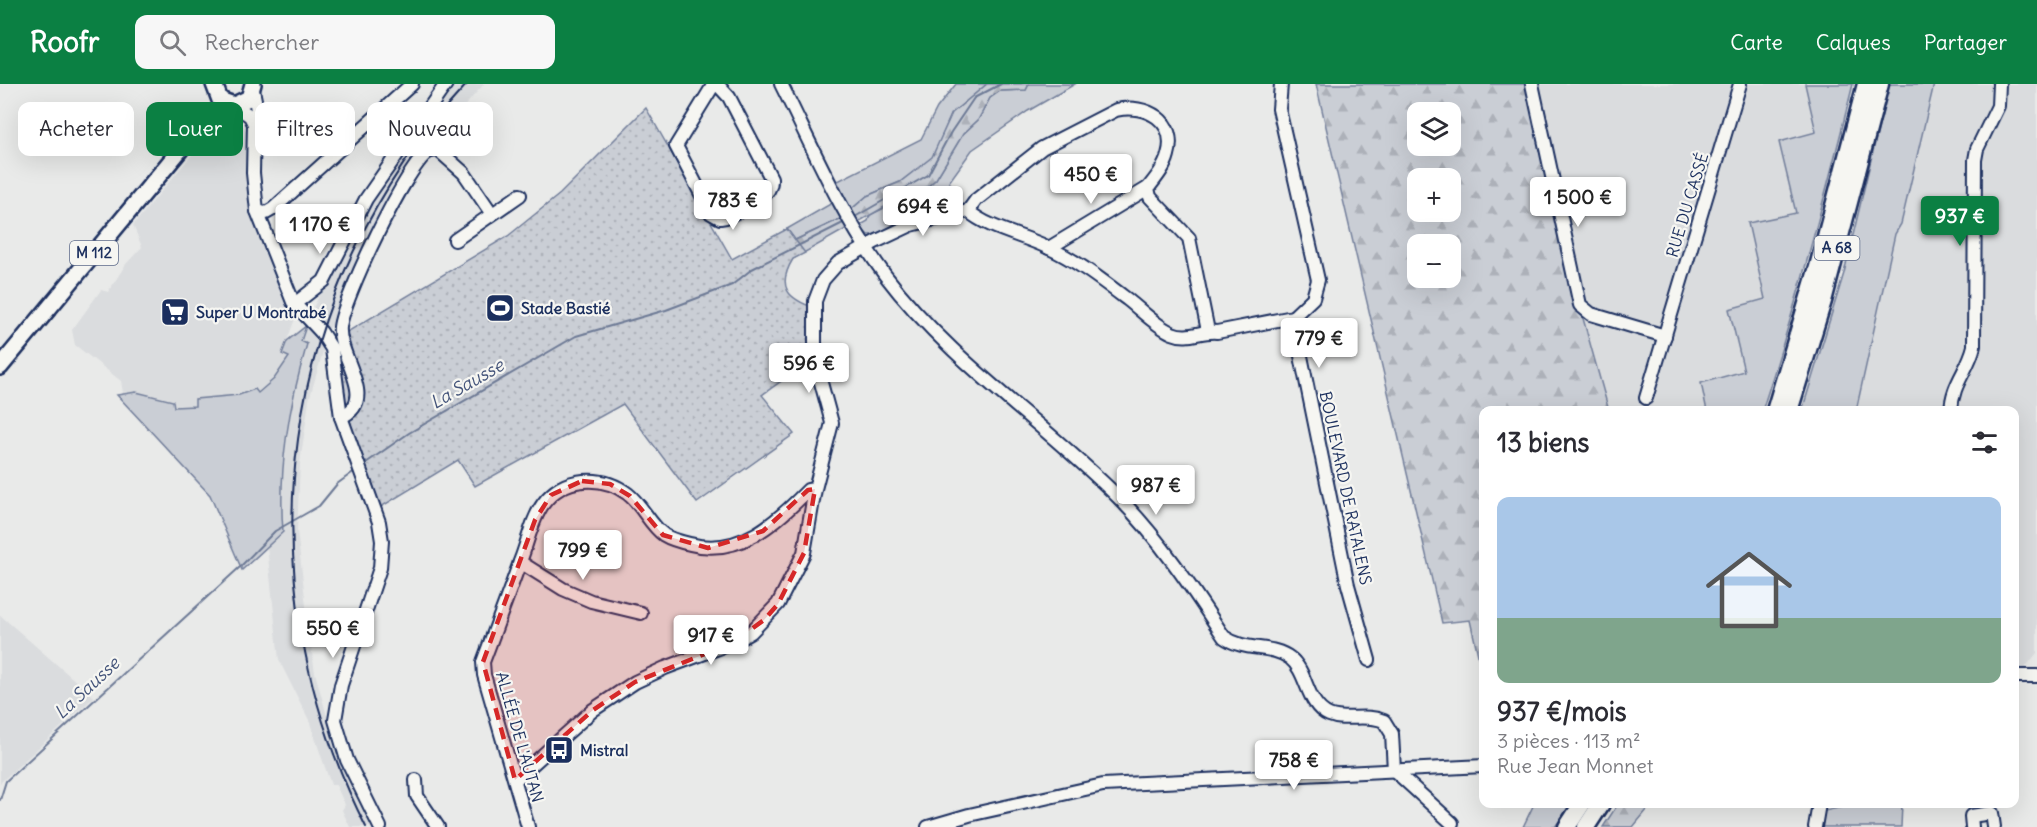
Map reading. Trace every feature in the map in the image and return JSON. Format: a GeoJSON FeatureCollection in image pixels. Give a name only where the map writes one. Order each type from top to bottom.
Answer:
{"type":"FeatureCollection","features":[{"type":"Feature","properties":{"kind":"highway","name":"A 68"},"geometry":{"type":"LineString","coordinates":[[1776,406],[1818,267],[1866,84]]}},
{"type":"Feature","properties":{"kind":"highway","name":"A 68"},"geometry":{"type":"LineString","coordinates":[[1791,406],[1824,300],[1880,84]]}},
{"type":"Feature","properties":{"kind":"highway"},"geometry":{"type":"LineString","coordinates":[[1567,827],[1579,808]]}},
{"type":"Feature","properties":{"kind":"highway"},"geometry":{"type":"LineString","coordinates":[[1586,827],[1598,808]]}},
{"type":"Feature","properties":{"kind":"main road"},"geometry":{"type":"LineString","coordinates":[[214,87],[220,100],[225,102]]}},
{"type":"Feature","properties":{"kind":"main road","name":"M 112"},"geometry":{"type":"LineString","coordinates":[[207,102],[214,87]]}},
{"type":"Feature","properties":{"kind":"main road"},"geometry":{"type":"LineString","coordinates":[[242,102],[246,101],[253,87]]}},
{"type":"Feature","properties":{"kind":"main road","name":"M 112"},"geometry":{"type":"LineString","coordinates":[[0,367],[175,156]]}},
{"type":"Feature","properties":{"kind":"street"},"geometry":{"type":"LineString","coordinates":[[262,208],[281,201],[412,84]]}},
{"type":"Feature","properties":{"kind":"street"},"geometry":{"type":"LineString","coordinates":[[301,299],[324,281],[350,228],[394,156],[446,84]]}},
{"type":"Feature","properties":{"kind":"street"},"geometry":{"type":"LineString","coordinates":[[716,84],[729,97],[772,184],[766,194],[726,217],[720,218],[711,213],[675,146],[716,84]]}},
{"type":"Feature","properties":{"kind":"street"},"geometry":{"type":"LineString","coordinates":[[781,84],[866,247],[892,282],[940,336],[1116,495],[1147,528],[1224,637],[1234,644],[1274,652],[1292,659],[1318,706],[1330,715],[1369,716],[1384,721],[1392,734],[1394,770],[1452,823]]}},
{"type":"Feature","properties":{"kind":"street"},"geometry":{"type":"LineString","coordinates":[[968,211],[978,220],[1050,248],[1106,283],[1172,333],[1189,336],[1293,317],[1313,298],[1318,280],[1279,110],[1281,84]]}},
{"type":"Feature","properties":{"kind":"street"},"geometry":{"type":"LineString","coordinates":[[1532,84],[1580,305],[1591,314],[1665,336]]}},
{"type":"Feature","properties":{"kind":"street","name":"RUE DU CASSÉ"},"geometry":{"type":"LineString","coordinates":[[1646,398],[1740,84]]}},
{"type":"Feature","properties":{"kind":"street"},"geometry":{"type":"LineString","coordinates":[[1952,406],[1954,387],[1968,363],[1974,346],[1975,160],[1977,148],[1998,106],[1999,84]]}},
{"type":"Feature","properties":{"kind":"street"},"geometry":{"type":"LineString","coordinates":[[253,87],[261,134],[258,167],[262,208],[301,299],[315,325]]}},
{"type":"Feature","properties":{"kind":"street"},"geometry":{"type":"LineString","coordinates":[[515,780],[593,710],[635,682],[664,668],[732,643],[751,632],[778,604],[804,553],[815,489],[832,423],[818,370],[815,301],[823,280],[829,272],[838,263],[911,225],[968,211],[976,200],[1042,148],[1103,116],[1128,107],[1140,108],[1158,116],[1169,132],[1168,158],[1149,188],[1050,248]]}},
{"type":"Feature","properties":{"kind":"street"},"geometry":{"type":"LineString","coordinates":[[243,112],[250,116],[254,124],[253,173],[293,302],[328,342],[334,357],[341,417],[379,522],[381,554],[374,589],[341,685],[335,720],[347,760],[380,827]]}},
{"type":"Feature","properties":{"kind":"street"},"geometry":{"type":"LineString","coordinates":[[341,417],[354,410],[358,397],[340,325],[379,233],[417,165],[429,151],[437,149],[464,173],[492,214]]}},
{"type":"Feature","properties":{"kind":"street"},"geometry":{"type":"LineString","coordinates":[[1149,188],[1152,203],[1176,221],[1189,238],[1208,331]]}},
{"type":"Feature","properties":{"kind":"street"},"geometry":{"type":"LineString","coordinates":[[455,240],[520,195]]}},
{"type":"Feature","properties":{"kind":"street","name":"BOULEVARD DE RATALENS"},"geometry":{"type":"LineString","coordinates":[[1293,317],[1348,585],[1369,660]]}},
{"type":"Feature","properties":{"kind":"street","name":"ALLÉE DE L'AUTAN"},"geometry":{"type":"LineString","coordinates":[[528,827],[484,675],[483,662],[543,504],[570,483],[591,480],[610,484],[630,496],[663,535],[708,548],[735,543],[763,531],[776,522],[808,490],[815,489]]}},
{"type":"Feature","properties":{"kind":"street"},"geometry":{"type":"LineString","coordinates":[[520,562],[563,589],[591,601],[641,613]]}},
{"type":"Feature","properties":{"kind":"street"},"geometry":{"type":"LineString","coordinates":[[2019,676],[2037,676]]}},
{"type":"Feature","properties":{"kind":"street"},"geometry":{"type":"LineString","coordinates":[[928,827],[969,815],[1103,785],[1479,766]]}},
{"type":"Feature","properties":{"kind":"street"},"geometry":{"type":"LineString","coordinates":[[416,780],[417,796],[438,827]]}},
{"type":"Feature","properties":{"kind":"street"},"geometry":{"type":"LineString","coordinates":[[1815,827],[1818,808]]}},
{"type":"Feature","properties":{"kind":"street"},"geometry":{"type":"LineString","coordinates":[[1972,827],[1971,816],[1992,813],[1994,827]]}},
{"type":"Feature","properties":{"kind":"highlighted area"},"geometry":{"type":"Polygon","coordinates":[[[582,481],[610,484],[630,496],[663,535],[708,548],[763,531],[808,490],[815,489],[804,553],[778,604],[764,620],[732,643],[635,682],[593,710],[515,780],[483,662],[535,520],[551,495],[582,481]]]}},
{"type":"Feature","properties":{"kind":"shaded area"},"geometry":{"type":"Polygon","coordinates":[[[454,84],[484,84],[468,102],[438,102],[454,84]]]}},
{"type":"Feature","properties":{"kind":"shaded area"},"geometry":{"type":"Polygon","coordinates":[[[1533,84],[1805,84],[1816,133],[1779,143],[1796,214],[1748,223],[1765,299],[1744,371],[1701,383],[1706,406],[1608,406],[1577,297],[1533,84]]]}},
{"type":"Feature","properties":{"kind":"shaded area"},"geometry":{"type":"Polygon","coordinates":[[[1934,84],[2037,84],[2037,653],[2024,669],[2019,668],[2019,406],[1857,406],[1895,234],[1901,224],[1934,84]]]}},
{"type":"Feature","properties":{"kind":"shaded area"},"geometry":{"type":"Polygon","coordinates":[[[243,125],[248,133],[248,204],[296,316],[282,354],[289,357],[274,379],[258,393],[254,389],[239,395],[195,399],[195,406],[174,407],[173,401],[167,399],[136,392],[123,393],[121,381],[75,345],[72,330],[101,290],[108,292],[126,264],[142,247],[133,225],[191,156],[243,156],[243,125]]]}},
{"type":"Feature","properties":{"kind":"shaded area"},"geometry":{"type":"Polygon","coordinates":[[[401,156],[422,156],[354,275],[349,279],[335,322],[328,330],[312,310],[355,224],[401,156]]]}},
{"type":"Feature","properties":{"kind":"shaded area"},"geometry":{"type":"Polygon","coordinates":[[[306,326],[324,348],[309,400],[300,463],[297,531],[309,631],[315,673],[330,727],[360,804],[374,827],[350,827],[342,810],[345,805],[336,785],[331,785],[309,720],[279,660],[267,547],[283,532],[280,486],[295,385],[307,344],[301,342],[306,326]]]}},
{"type":"Feature","properties":{"kind":"shaded area"},"geometry":{"type":"Polygon","coordinates":[[[0,615],[94,697],[0,783],[0,615]]]}},
{"type":"Feature","properties":{"kind":"green space"},"geometry":{"type":"Polygon","coordinates":[[[956,84],[987,84],[952,113],[933,157],[900,182],[867,196],[840,219],[795,240],[787,229],[834,202],[826,187],[921,139],[937,108],[956,84]]]}},
{"type":"Feature","properties":{"kind":"green space"},"geometry":{"type":"Polygon","coordinates":[[[987,84],[1029,84],[1026,90],[1000,91],[990,98],[978,120],[963,134],[936,179],[927,187],[888,205],[793,259],[768,253],[840,219],[867,196],[900,182],[932,157],[952,113],[987,84]]]}},
{"type":"Feature","properties":{"kind":"green space"},"geometry":{"type":"Polygon","coordinates":[[[1029,84],[1075,84],[1028,111],[972,150],[949,182],[960,197],[958,202],[954,200],[943,204],[945,209],[911,220],[907,217],[873,234],[868,235],[859,226],[868,221],[870,215],[927,187],[936,179],[963,134],[978,120],[990,98],[1000,91],[1026,90],[1029,84]]]}},
{"type":"Feature","properties":{"kind":"green space"},"geometry":{"type":"Polygon","coordinates":[[[1316,84],[1533,84],[1577,297],[1608,406],[1479,406],[1479,659],[1470,620],[1442,623],[1316,84]]]}},
{"type":"Feature","properties":{"kind":"green space"},"geometry":{"type":"Polygon","coordinates":[[[1805,84],[1853,84],[1822,207],[1764,406],[1706,406],[1701,383],[1744,371],[1729,309],[1765,299],[1748,223],[1796,213],[1779,142],[1816,132],[1805,84]]]}},
{"type":"Feature","properties":{"kind":"green space"},"geometry":{"type":"Polygon","coordinates":[[[1889,84],[1934,84],[1901,224],[1895,234],[1857,406],[1804,406],[1844,273],[1889,84]]]}},
{"type":"Feature","properties":{"kind":"green space"},"geometry":{"type":"Polygon","coordinates":[[[646,108],[732,259],[787,229],[805,253],[793,259],[785,277],[785,284],[792,296],[815,308],[816,356],[762,395],[794,434],[697,503],[623,404],[475,486],[458,460],[376,510],[357,463],[330,346],[337,338],[508,236],[560,194],[646,108]]]}},
{"type":"Feature","properties":{"kind":"green space"},"geometry":{"type":"Polygon","coordinates":[[[306,326],[301,341],[307,344],[286,437],[282,484],[283,532],[242,570],[210,495],[117,395],[136,392],[173,401],[174,407],[195,406],[195,399],[239,395],[255,389],[258,393],[274,379],[289,357],[282,354],[287,341],[306,326]]]}},
{"type":"Feature","properties":{"kind":"green space"},"geometry":{"type":"Polygon","coordinates":[[[1532,808],[1568,808],[1555,827],[1523,827],[1532,808]]]}},
{"type":"Feature","properties":{"kind":"green space"},"geometry":{"type":"Polygon","coordinates":[[[1615,808],[1649,808],[1633,827],[1603,827],[1615,808]]]}},
{"type":"Feature","properties":{"kind":"green space"},"geometry":{"type":"Polygon","coordinates":[[[1838,808],[1902,808],[1901,827],[1822,827],[1824,811],[1838,808]]]}},
{"type":"Feature","properties":{"kind":"waterway","name":"La Sausse"},"geometry":{"type":"LineString","coordinates":[[853,218],[928,175],[951,132],[974,98],[1001,84]]}},
{"type":"Feature","properties":{"kind":"waterway","name":"La Sausse"},"geometry":{"type":"LineString","coordinates":[[363,465],[409,433],[576,336],[666,310],[732,285],[752,269],[845,222]]}},
{"type":"Feature","properties":{"kind":"waterway","name":"La Sausse"},"geometry":{"type":"LineString","coordinates":[[0,800],[6,781],[240,567],[275,531],[319,506],[337,484],[356,470]]}},
{"type":"Feature","properties":{"kind":"railway"},"geometry":{"type":"LineString","coordinates":[[366,827],[326,732],[302,635],[292,537],[298,439],[318,344],[353,252],[403,165],[467,84]]}},
{"type":"Feature","properties":{"kind":"place","name":"Stade Bastié"},"geometry":{"type":"Point","coordinates":[500,308]}},
{"type":"Feature","properties":{"kind":"place","name":"Super U Montrabé"},"geometry":{"type":"Point","coordinates":[175,312]}},
{"type":"Feature","properties":{"kind":"place","name":"Mistral"},"geometry":{"type":"Point","coordinates":[559,750]}}]}
